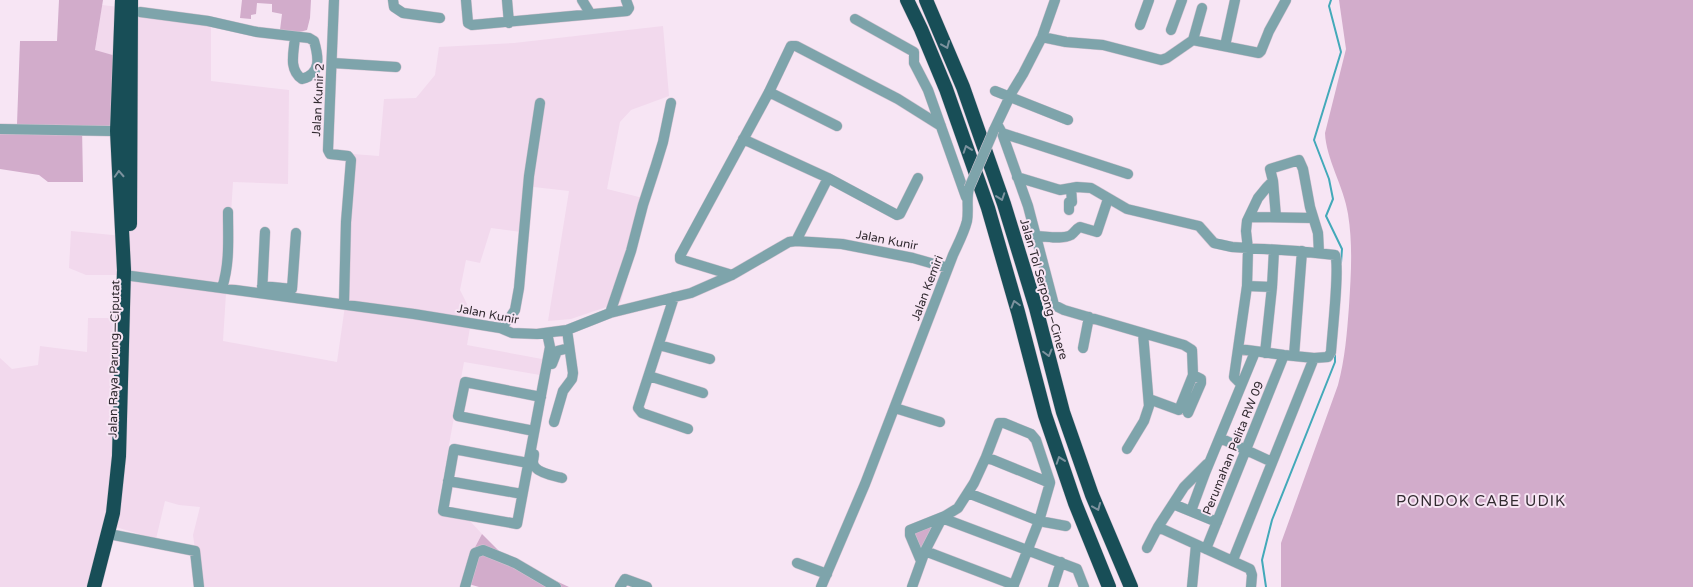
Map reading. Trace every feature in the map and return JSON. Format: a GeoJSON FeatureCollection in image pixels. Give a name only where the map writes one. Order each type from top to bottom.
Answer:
{"type":"FeatureCollection","features":[{"type":"Feature","properties":{"kind":"highway"},"geometry":{"type":"LineString","coordinates":[[115,0],[121,134]]}},
{"type":"Feature","properties":{"kind":"highway"},"geometry":{"type":"LineString","coordinates":[[121,134],[122,0]]}},
{"type":"Feature","properties":{"kind":"highway"},"geometry":{"type":"LineString","coordinates":[[121,134],[131,0]]}},
{"type":"Feature","properties":{"kind":"highway"},"geometry":{"type":"LineString","coordinates":[[907,0],[946,89],[984,198],[1018,312],[1045,415],[1075,503],[1109,587]]}},
{"type":"Feature","properties":{"kind":"highway","name":"Jalan Tol Serpong–Cinere"},"geometry":{"type":"LineString","coordinates":[[926,0],[963,87],[1004,204],[1036,308],[1063,412],[1089,486],[1132,587]]}},
{"type":"Feature","properties":{"kind":"highway"},"geometry":{"type":"LineString","coordinates":[[121,134],[137,115],[140,6]]}},
{"type":"Feature","properties":{"kind":"highway","name":"Jalan Raya Parung—Ciputat"},"geometry":{"type":"LineString","coordinates":[[101,587],[120,514],[126,464],[130,402],[121,134]]}},
{"type":"Feature","properties":{"kind":"highway","name":"Jalan Raya Parung—Ciputat"},"geometry":{"type":"LineString","coordinates":[[94,587],[114,513],[119,463],[127,275]]}},
{"type":"Feature","properties":{"kind":"street","name":"Jalan Kunir 2"},"geometry":{"type":"LineString","coordinates":[[334,0],[328,150],[330,154],[348,156],[351,160],[346,222],[344,304]]}},
{"type":"Feature","properties":{"kind":"street"},"geometry":{"type":"LineString","coordinates":[[393,0],[394,7],[404,13],[440,18]]}},
{"type":"Feature","properties":{"kind":"street"},"geometry":{"type":"LineString","coordinates":[[466,0],[469,24],[472,25],[627,11],[630,8],[626,0]]}},
{"type":"Feature","properties":{"kind":"street"},"geometry":{"type":"LineString","coordinates":[[508,0],[509,22]]}},
{"type":"Feature","properties":{"kind":"street"},"geometry":{"type":"LineString","coordinates":[[582,0],[590,14]]}},
{"type":"Feature","properties":{"kind":"street","name":"Jalan Kemiri"},"geometry":{"type":"LineString","coordinates":[[821,587],[866,484],[966,225],[968,193],[1010,97],[1042,37],[1056,0]]}},
{"type":"Feature","properties":{"kind":"street"},"geometry":{"type":"LineString","coordinates":[[1140,25],[1149,0]]}},
{"type":"Feature","properties":{"kind":"street"},"geometry":{"type":"LineString","coordinates":[[1170,30],[1182,0]]}},
{"type":"Feature","properties":{"kind":"street"},"geometry":{"type":"LineString","coordinates":[[1225,46],[1235,0]]}},
{"type":"Feature","properties":{"kind":"street"},"geometry":{"type":"LineString","coordinates":[[1193,40],[1261,52],[1269,31],[1286,0]]}},
{"type":"Feature","properties":{"kind":"street"},"geometry":{"type":"LineString","coordinates":[[140,6],[257,32],[295,37]]}},
{"type":"Feature","properties":{"kind":"street"},"geometry":{"type":"LineString","coordinates":[[1042,37],[1103,46],[1161,60],[1193,40],[1202,8]]}},
{"type":"Feature","properties":{"kind":"street"},"geometry":{"type":"LineString","coordinates":[[855,19],[914,52],[914,63],[928,90],[968,193]]}},
{"type":"Feature","properties":{"kind":"street"},"geometry":{"type":"LineString","coordinates":[[732,275],[680,259],[680,256],[790,48],[796,46],[898,99],[941,126]]}},
{"type":"Feature","properties":{"kind":"street"},"geometry":{"type":"LineString","coordinates":[[332,63],[396,67]]}},
{"type":"Feature","properties":{"kind":"street"},"geometry":{"type":"LineString","coordinates":[[995,91],[1068,120]]}},
{"type":"Feature","properties":{"kind":"street"},"geometry":{"type":"LineString","coordinates":[[768,92],[837,126]]}},
{"type":"Feature","properties":{"kind":"street"},"geometry":{"type":"LineString","coordinates":[[610,313],[631,251],[663,142],[671,103]]}},
{"type":"Feature","properties":{"kind":"street"},"geometry":{"type":"LineString","coordinates":[[500,328],[515,310],[520,288],[529,176],[540,104]]}},
{"type":"Feature","properties":{"kind":"street"},"geometry":{"type":"LineString","coordinates":[[998,128],[1088,155]]}},
{"type":"Feature","properties":{"kind":"street"},"geometry":{"type":"LineString","coordinates":[[998,128],[1128,174]]}},
{"type":"Feature","properties":{"kind":"street"},"geometry":{"type":"LineString","coordinates":[[998,128],[1028,206],[1054,305],[1058,308],[1143,333],[1192,350],[1194,374],[1179,410],[1149,399]]}},
{"type":"Feature","properties":{"kind":"street"},"geometry":{"type":"LineString","coordinates":[[0,129],[121,134]]}},
{"type":"Feature","properties":{"kind":"street"},"geometry":{"type":"LineString","coordinates":[[743,140],[828,178],[899,215],[918,178]]}},
{"type":"Feature","properties":{"kind":"street"},"geometry":{"type":"LineString","coordinates":[[1276,217],[1270,169],[1299,160],[1303,169],[1318,233],[1319,253]]}},
{"type":"Feature","properties":{"kind":"street"},"geometry":{"type":"LineString","coordinates":[[1017,177],[1060,190],[1077,187],[1091,188],[1133,211],[1199,226],[1214,244],[1248,249],[1302,251],[1335,255],[1336,290],[1331,352],[1328,357],[1289,356],[1239,349]]}},
{"type":"Feature","properties":{"kind":"street"},"geometry":{"type":"LineString","coordinates":[[796,241],[828,178]]}},
{"type":"Feature","properties":{"kind":"street"},"geometry":{"type":"LineString","coordinates":[[1241,384],[1234,378],[1246,286],[1248,249],[1246,231],[1249,217],[1261,192],[1273,182]]}},
{"type":"Feature","properties":{"kind":"street"},"geometry":{"type":"LineString","coordinates":[[1069,210],[1068,202],[1072,202],[1071,188]]}},
{"type":"Feature","properties":{"kind":"street"},"geometry":{"type":"LineString","coordinates":[[1036,236],[1066,236],[1072,234],[1080,226],[1097,232],[1108,199]]}},
{"type":"Feature","properties":{"kind":"street"},"geometry":{"type":"LineString","coordinates":[[222,288],[229,257],[228,212]]}},
{"type":"Feature","properties":{"kind":"street"},"geometry":{"type":"LineString","coordinates":[[1249,217],[1313,218]]}},
{"type":"Feature","properties":{"kind":"street"},"geometry":{"type":"LineString","coordinates":[[265,232],[262,290],[292,289],[296,233]]}},
{"type":"Feature","properties":{"kind":"street","name":"Jalan Kunir"},"geometry":{"type":"LineString","coordinates":[[127,275],[222,288],[262,290],[500,328],[512,333],[547,333],[567,330],[610,313],[691,293],[732,275],[789,242],[842,244],[914,258],[948,268]]}},
{"type":"Feature","properties":{"kind":"street"},"geometry":{"type":"LineString","coordinates":[[1191,511],[1241,384],[1260,352],[1272,287],[1274,250]]}},
{"type":"Feature","properties":{"kind":"street","name":"Perumahan Pelita RW 09"},"geometry":{"type":"LineString","coordinates":[[1192,587],[1201,547],[1217,522],[1246,451],[1289,356],[1302,251]]}},
{"type":"Feature","properties":{"kind":"street"},"geometry":{"type":"LineString","coordinates":[[1246,286],[1272,287]]}},
{"type":"Feature","properties":{"kind":"street"},"geometry":{"type":"LineString","coordinates":[[674,297],[639,403],[639,410],[642,413],[688,429]]}},
{"type":"Feature","properties":{"kind":"street"},"geometry":{"type":"LineString","coordinates":[[1084,348],[1089,317]]}},
{"type":"Feature","properties":{"kind":"street"},"geometry":{"type":"LineString","coordinates":[[554,422],[563,391],[572,379],[573,373],[567,330]]}},
{"type":"Feature","properties":{"kind":"street"},"geometry":{"type":"LineString","coordinates":[[528,463],[454,449],[443,511],[516,524],[541,397],[550,348],[547,333]]}},
{"type":"Feature","properties":{"kind":"street"},"geometry":{"type":"LineString","coordinates":[[1127,448],[1148,413],[1149,399],[1143,333]]}},
{"type":"Feature","properties":{"kind":"street"},"geometry":{"type":"LineString","coordinates":[[659,345],[710,358]]}},
{"type":"Feature","properties":{"kind":"street"},"geometry":{"type":"LineString","coordinates":[[562,478],[540,471],[533,463],[554,355],[556,351],[569,348]]}},
{"type":"Feature","properties":{"kind":"street"},"geometry":{"type":"LineString","coordinates":[[1233,560],[1314,358]]}},
{"type":"Feature","properties":{"kind":"street"},"geometry":{"type":"LineString","coordinates":[[1188,413],[1201,383],[1201,379],[1194,374]]}},
{"type":"Feature","properties":{"kind":"street"},"geometry":{"type":"LineString","coordinates":[[649,376],[703,393]]}},
{"type":"Feature","properties":{"kind":"street"},"geometry":{"type":"LineString","coordinates":[[534,431],[458,416],[465,382],[541,397]]}},
{"type":"Feature","properties":{"kind":"street"},"geometry":{"type":"LineString","coordinates":[[895,408],[940,422]]}},
{"type":"Feature","properties":{"kind":"street"},"geometry":{"type":"LineString","coordinates":[[999,423],[1004,423],[1031,434],[1036,440],[1050,482],[1051,485],[1039,522],[1013,586],[923,556],[910,535],[910,530],[942,518],[958,508],[968,493],[986,457],[999,423]]}},
{"type":"Feature","properties":{"kind":"street"},"geometry":{"type":"LineString","coordinates":[[1220,438],[1272,462]]}},
{"type":"Feature","properties":{"kind":"street"},"geometry":{"type":"LineString","coordinates":[[986,457],[1050,482]]}},
{"type":"Feature","properties":{"kind":"street"},"geometry":{"type":"LineString","coordinates":[[1147,548],[1184,487],[1210,460]]}},
{"type":"Feature","properties":{"kind":"street"},"geometry":{"type":"LineString","coordinates":[[448,481],[522,494]]}},
{"type":"Feature","properties":{"kind":"street"},"geometry":{"type":"LineString","coordinates":[[968,493],[1039,522],[1066,526]]}},
{"type":"Feature","properties":{"kind":"street"},"geometry":{"type":"LineString","coordinates":[[1173,504],[1217,522]]}},
{"type":"Feature","properties":{"kind":"street"},"geometry":{"type":"LineString","coordinates":[[942,518],[1076,569],[1084,587]]}},
{"type":"Feature","properties":{"kind":"street"},"geometry":{"type":"LineString","coordinates":[[912,587],[923,556],[942,518]]}},
{"type":"Feature","properties":{"kind":"street"},"geometry":{"type":"LineString","coordinates":[[1158,527],[1250,569],[1252,574],[1251,587]]}},
{"type":"Feature","properties":{"kind":"street"},"geometry":{"type":"LineString","coordinates":[[114,536],[196,551],[199,587]]}},
{"type":"Feature","properties":{"kind":"street"},"geometry":{"type":"LineString","coordinates":[[465,587],[475,553],[483,550],[515,563],[556,587]]}},
{"type":"Feature","properties":{"kind":"street"},"geometry":{"type":"LineString","coordinates":[[1053,587],[1061,562]]}},
{"type":"Feature","properties":{"kind":"street"},"geometry":{"type":"LineString","coordinates":[[797,563],[827,574]]}},
{"type":"Feature","properties":{"kind":"street"},"geometry":{"type":"LineString","coordinates":[[620,587],[625,579],[647,587]]}},
{"type":"Feature","properties":{"kind":"shaded area"},"geometry":{"type":"Polygon","coordinates":[[[59,0],[103,0],[95,50],[123,58],[123,128],[82,127],[83,182],[48,182],[39,175],[0,169],[0,124],[17,124],[20,41],[57,41],[59,0]]]}},
{"type":"Feature","properties":{"kind":"shaded area"},"geometry":{"type":"Polygon","coordinates":[[[242,0],[311,0],[307,30],[296,33],[280,30],[282,14],[272,12],[272,4],[257,3],[256,14],[251,15],[251,19],[240,18],[242,0]]]}},
{"type":"Feature","properties":{"kind":"shaded area"},"geometry":{"type":"Polygon","coordinates":[[[1339,0],[1693,0],[1693,587],[1281,587],[1281,543],[1338,385],[1349,306],[1351,271],[1350,226],[1343,194],[1328,153],[1325,133],[1346,49],[1339,0]]]}},
{"type":"Feature","properties":{"kind":"shaded area"},"geometry":{"type":"Polygon","coordinates":[[[102,5],[211,18],[211,81],[289,90],[288,184],[233,182],[223,341],[337,362],[346,299],[353,154],[379,156],[384,99],[416,98],[435,75],[439,47],[514,43],[663,26],[669,96],[631,110],[620,122],[607,189],[647,199],[621,302],[571,319],[548,321],[569,191],[525,186],[521,232],[491,228],[480,263],[466,260],[460,290],[467,304],[464,321],[471,322],[467,345],[542,359],[540,375],[464,362],[437,511],[470,521],[482,534],[472,553],[464,587],[200,587],[193,535],[200,507],[179,505],[165,501],[156,539],[109,525],[91,581],[102,587],[0,587],[0,358],[12,369],[38,365],[40,346],[87,352],[88,318],[122,318],[124,275],[86,275],[69,268],[71,231],[123,236],[123,58],[95,51],[102,5]]]}},
{"type":"Feature","properties":{"kind":"shaded area"},"geometry":{"type":"Polygon","coordinates":[[[935,522],[921,555],[913,529],[935,522]]]}},
{"type":"Feature","properties":{"kind":"shaded area"},"geometry":{"type":"Polygon","coordinates":[[[482,534],[505,557],[569,587],[479,587],[465,583],[472,553],[482,534]]]}},
{"type":"Feature","properties":{"kind":"waterway"},"geometry":{"type":"LineString","coordinates":[[1331,0],[1329,6],[1341,52],[1314,140],[1329,179],[1333,199],[1326,216],[1342,249],[1341,263]]}},
{"type":"Feature","properties":{"kind":"waterway"},"geometry":{"type":"LineString","coordinates":[[1266,587],[1262,560],[1272,520],[1335,362],[1335,353]]}},
{"type":"Feature","properties":{"kind":"district","name":"PONDOK CABE UDIK"},"geometry":{"type":"Point","coordinates":[1481,501]}}]}
